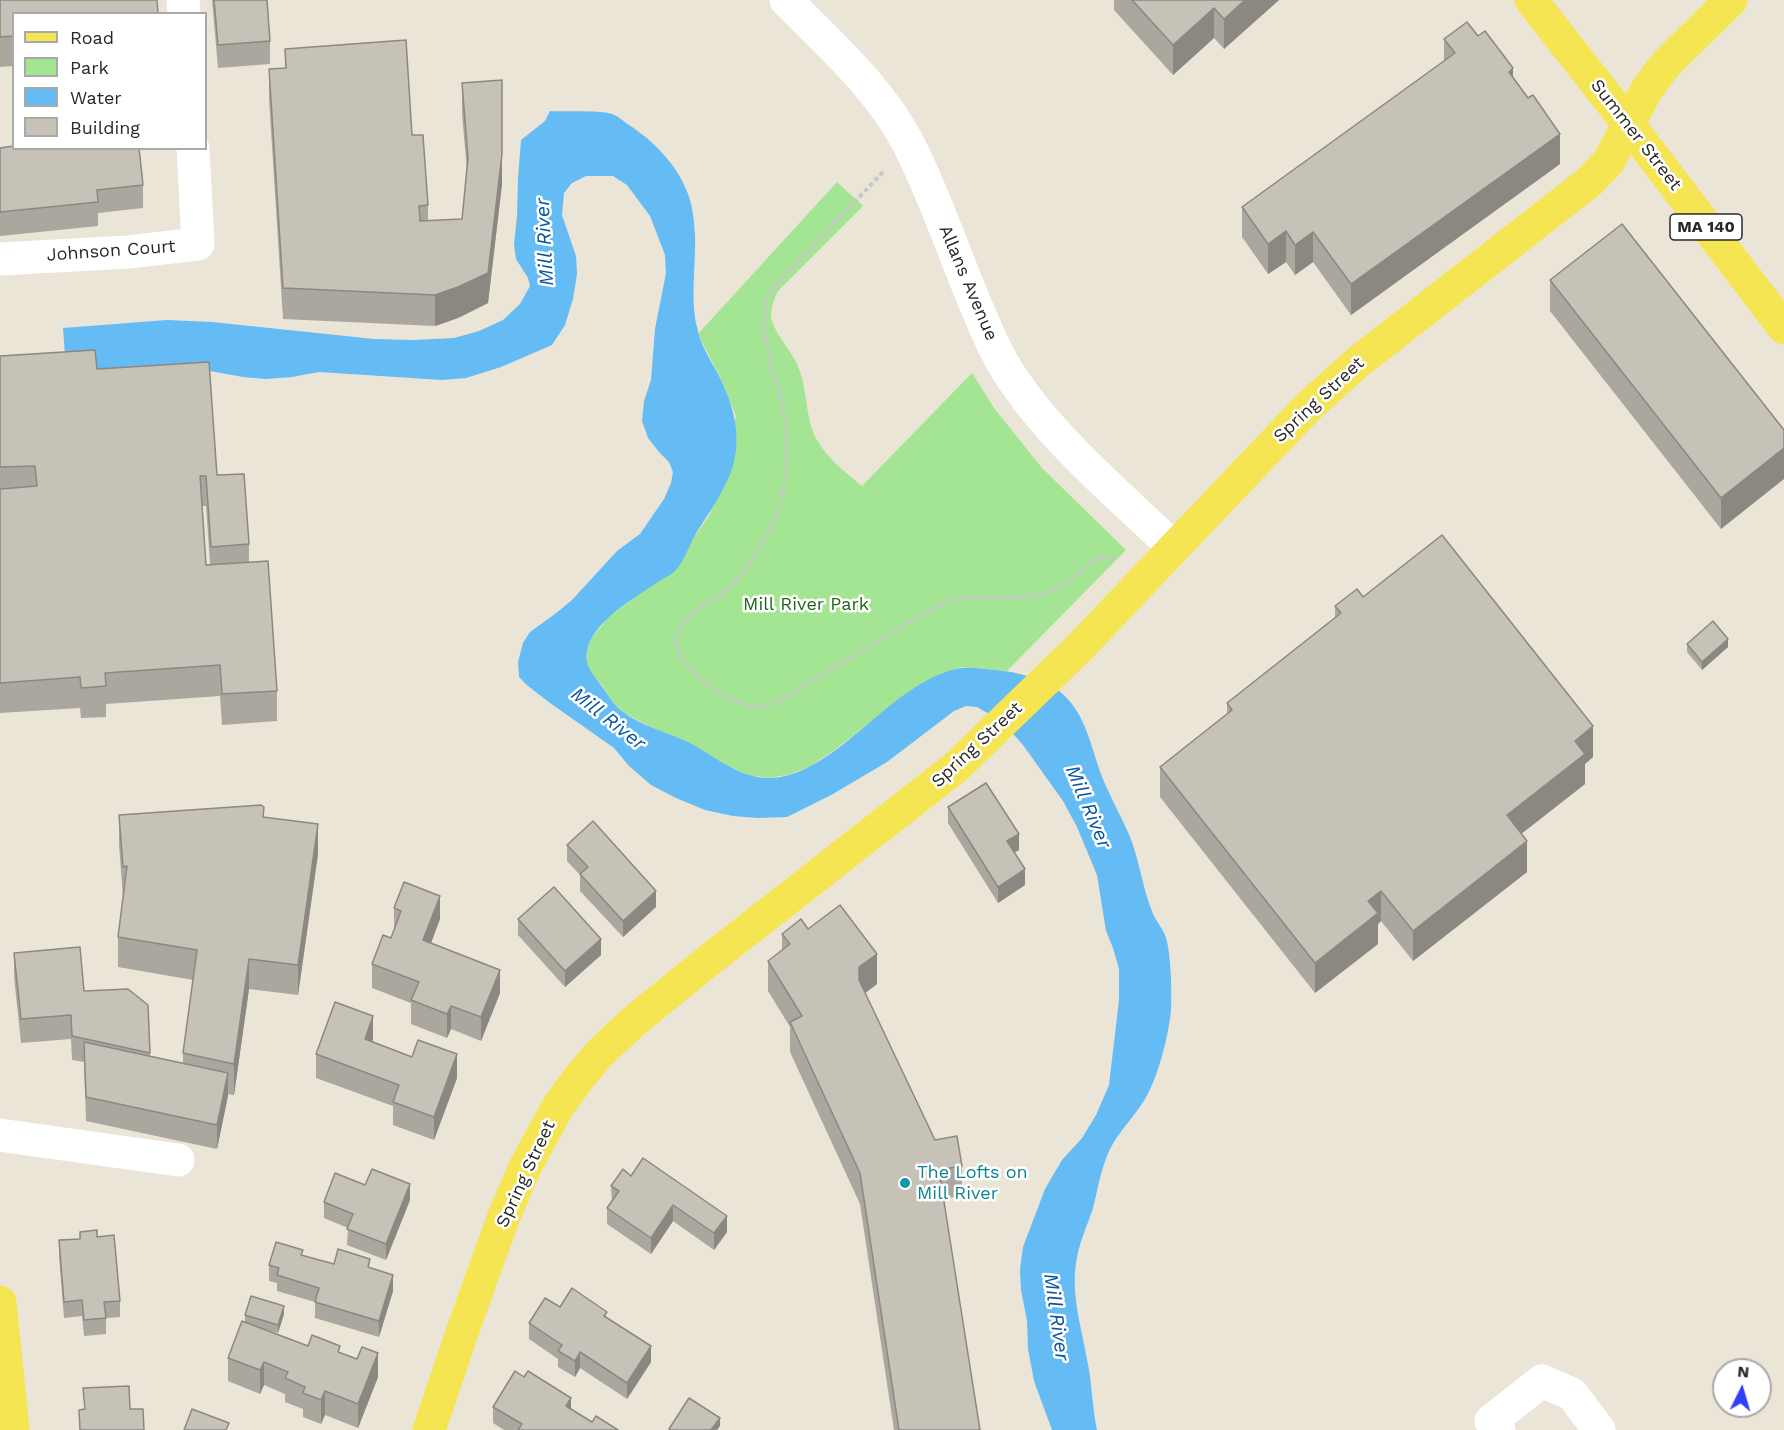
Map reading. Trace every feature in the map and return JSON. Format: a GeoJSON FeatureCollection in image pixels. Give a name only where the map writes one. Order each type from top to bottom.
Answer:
{"type":"FeatureCollection","features":[{"type":"Feature","properties":{"kind":"main road","name":"Summer Street"},"geometry":{"type":"LineString","coordinates":[[1531,0],[1784,328]]}},
{"type":"Feature","properties":{"kind":"main road","name":"Spring Street"},"geometry":{"type":"LineString","coordinates":[[429,1430],[514,1190],[548,1124],[578,1079],[599,1054],[633,1022],[708,961],[943,779],[1079,648],[1309,406],[1358,362],[1589,182],[1609,161],[1646,91],[1656,77],[1667,63],[1731,0]]}},
{"type":"Feature","properties":{"kind":"main road"},"geometry":{"type":"LineString","coordinates":[[0,1302],[13,1430]]}},
{"type":"Feature","properties":{"kind":"street","name":"Allans Avenue"},"geometry":{"type":"LineString","coordinates":[[786,0],[874,92],[890,112],[909,146],[934,201],[992,342],[1013,380],[1059,436],[1174,548]]}},
{"type":"Feature","properties":{"kind":"street","name":"Johnson Court"},"geometry":{"type":"LineString","coordinates":[[0,259],[128,252],[198,244],[193,150]]}},
{"type":"Feature","properties":{"kind":"street"},"geometry":{"type":"LineString","coordinates":[[0,1135],[178,1160]]}},
{"type":"Feature","properties":{"kind":"street"},"geometry":{"type":"LineString","coordinates":[[1499,1430],[1491,1420],[1542,1382],[1572,1394],[1599,1430]]}},
{"type":"Feature","properties":{"kind":"path"},"geometry":{"type":"LineString","coordinates":[[909,146],[769,292],[765,316],[767,346],[783,407],[786,432],[786,467],[781,501],[768,533],[735,580],[723,593],[693,615],[680,628],[676,644],[679,653],[684,662],[702,680],[725,696],[747,706],[767,706],[944,603],[966,598],[1045,593],[1062,585],[1099,558],[1125,559]]}},
{"type":"Feature","properties":{"kind":"green space","name":"Mill River Park"},"geometry":{"type":"Polygon","coordinates":[[[837,182],[863,206],[778,291],[771,313],[775,328],[799,369],[813,432],[826,453],[862,486],[972,373],[994,408],[1042,468],[1126,550],[1007,671],[962,667],[940,674],[912,690],[811,766],[791,774],[770,778],[748,775],[691,744],[624,713],[592,675],[587,663],[587,652],[592,637],[609,617],[629,602],[697,533],[710,514],[736,416],[721,379],[698,334],[837,182]]]}},
{"type":"Feature","properties":{"kind":"water","name":"Mill River"},"geometry":{"type":"Polygon","coordinates":[[[550,111],[600,112],[614,115],[656,146],[672,164],[684,184],[694,219],[694,306],[698,333],[728,398],[735,422],[736,447],[731,472],[684,559],[672,574],[615,612],[590,641],[587,663],[614,704],[638,721],[688,742],[728,766],[761,778],[796,773],[819,761],[909,692],[932,678],[961,668],[1011,672],[1048,684],[1066,697],[1082,720],[1109,793],[1132,842],[1153,915],[1165,935],[1171,974],[1171,1010],[1162,1056],[1150,1090],[1110,1149],[1077,1257],[1076,1296],[1097,1430],[1052,1430],[1034,1381],[1028,1349],[1020,1269],[1023,1247],[1045,1189],[1062,1160],[1082,1138],[1096,1115],[1109,1085],[1119,1000],[1119,969],[1106,931],[1097,875],[1077,827],[1063,801],[1023,745],[1006,726],[989,714],[977,707],[966,706],[954,711],[887,762],[833,794],[787,817],[733,816],[705,810],[651,785],[629,766],[614,748],[550,703],[519,677],[518,662],[523,643],[530,632],[572,600],[617,551],[640,534],[664,499],[671,483],[673,472],[669,462],[648,438],[642,421],[644,401],[651,380],[655,329],[666,273],[665,255],[650,216],[627,185],[613,176],[586,176],[572,183],[564,193],[562,215],[576,256],[577,274],[573,299],[565,325],[552,345],[501,367],[466,378],[442,380],[319,372],[266,379],[193,368],[66,370],[63,328],[167,320],[212,322],[374,339],[414,340],[454,338],[479,331],[503,320],[520,304],[530,286],[528,278],[516,259],[514,245],[521,140],[545,121],[550,111]]]}},
{"type":"Feature","properties":{"kind":"building"},"geometry":{"type":"Polygon","coordinates":[[[0,0],[157,0],[158,12],[12,12],[12,36],[0,37],[0,0]]]}},
{"type":"Feature","properties":{"kind":"building"},"geometry":{"type":"Polygon","coordinates":[[[214,0],[267,0],[270,41],[218,45],[214,0]]]}},
{"type":"Feature","properties":{"kind":"building"},"geometry":{"type":"Polygon","coordinates":[[[1132,0],[1245,0],[1224,19],[1214,8],[1173,45],[1132,0]]]}},
{"type":"Feature","properties":{"kind":"building"},"geometry":{"type":"Polygon","coordinates":[[[1467,22],[1478,36],[1485,31],[1513,68],[1509,72],[1528,98],[1533,95],[1560,134],[1351,284],[1313,232],[1295,245],[1286,231],[1268,244],[1242,207],[1455,53],[1444,39],[1467,22]]]}},
{"type":"Feature","properties":{"kind":"building"},"geometry":{"type":"Polygon","coordinates":[[[406,40],[412,135],[423,135],[428,205],[419,206],[420,221],[462,219],[468,158],[462,83],[502,80],[502,154],[488,273],[435,295],[283,288],[269,69],[286,68],[285,49],[406,40]]]}},
{"type":"Feature","properties":{"kind":"building"},"geometry":{"type":"Polygon","coordinates":[[[12,146],[12,150],[139,150],[143,185],[97,190],[98,202],[0,212],[0,148],[12,146]]]}},
{"type":"Feature","properties":{"kind":"building"},"geometry":{"type":"Polygon","coordinates":[[[1622,224],[1784,430],[1784,448],[1721,498],[1550,280],[1622,224]]]}},
{"type":"Feature","properties":{"kind":"building"},"geometry":{"type":"Polygon","coordinates":[[[95,350],[97,369],[209,362],[217,475],[244,474],[249,544],[211,547],[206,476],[200,476],[206,565],[268,561],[277,691],[222,694],[220,665],[105,673],[106,686],[81,688],[80,677],[0,683],[0,489],[37,486],[35,466],[0,467],[0,356],[95,350]]]}},
{"type":"Feature","properties":{"kind":"building"},"geometry":{"type":"Polygon","coordinates":[[[1442,535],[1593,726],[1575,741],[1585,754],[1507,815],[1527,841],[1413,931],[1381,891],[1368,901],[1378,913],[1315,963],[1160,767],[1232,710],[1227,703],[1341,613],[1335,606],[1357,589],[1363,597],[1442,535]]]}},
{"type":"Feature","properties":{"kind":"building"},"geometry":{"type":"Polygon","coordinates":[[[1713,621],[1728,639],[1702,662],[1687,644],[1713,621]]]}},
{"type":"Feature","properties":{"kind":"building"},"geometry":{"type":"Polygon","coordinates":[[[986,783],[1019,834],[1007,841],[1025,869],[998,887],[948,807],[986,783]]]}},
{"type":"Feature","properties":{"kind":"building"},"geometry":{"type":"Polygon","coordinates":[[[261,805],[264,807],[263,817],[318,824],[298,965],[249,959],[234,1064],[183,1053],[197,950],[118,937],[127,866],[123,867],[119,815],[261,805]]]}},
{"type":"Feature","properties":{"kind":"building"},"geometry":{"type":"Polygon","coordinates":[[[593,821],[656,891],[623,921],[580,874],[588,867],[567,845],[593,821]]]}},
{"type":"Feature","properties":{"kind":"building"},"geometry":{"type":"Polygon","coordinates":[[[404,882],[440,896],[423,940],[500,970],[481,1017],[451,1006],[447,1014],[411,1000],[419,982],[372,964],[383,935],[391,938],[401,911],[394,908],[404,882]]]}},
{"type":"Feature","properties":{"kind":"building"},"geometry":{"type":"Polygon","coordinates":[[[554,887],[601,939],[565,971],[518,919],[554,887]]]}},
{"type":"Feature","properties":{"kind":"building","name":"The Lofts on Mill River"},"geometry":{"type":"Polygon","coordinates":[[[840,905],[877,954],[859,967],[859,980],[935,1140],[957,1136],[962,1166],[939,1170],[980,1430],[899,1430],[860,1173],[790,1022],[802,1016],[768,961],[790,944],[782,934],[801,919],[808,929],[840,905]]]}},
{"type":"Feature","properties":{"kind":"building"},"geometry":{"type":"Polygon","coordinates":[[[80,947],[84,991],[128,989],[148,1005],[150,1053],[72,1036],[71,1015],[21,1019],[14,953],[80,947]]]}},
{"type":"Feature","properties":{"kind":"building"},"geometry":{"type":"Polygon","coordinates":[[[335,1002],[373,1016],[365,1039],[412,1057],[418,1040],[457,1054],[434,1117],[393,1102],[399,1085],[316,1054],[335,1002]]]}},
{"type":"Feature","properties":{"kind":"building"},"geometry":{"type":"Polygon","coordinates":[[[84,1042],[228,1073],[217,1125],[86,1097],[84,1042]]]}},
{"type":"Feature","properties":{"kind":"building"},"geometry":{"type":"Polygon","coordinates":[[[643,1158],[727,1216],[714,1233],[673,1205],[651,1238],[607,1208],[619,1191],[611,1186],[623,1169],[631,1176],[643,1158]]]}},
{"type":"Feature","properties":{"kind":"building"},"geometry":{"type":"Polygon","coordinates":[[[372,1169],[410,1184],[386,1244],[347,1229],[353,1214],[324,1202],[335,1173],[365,1185],[372,1169]]]}},
{"type":"Feature","properties":{"kind":"building"},"geometry":{"type":"Polygon","coordinates":[[[97,1230],[97,1237],[114,1235],[120,1301],[104,1302],[106,1318],[84,1320],[82,1300],[64,1302],[59,1240],[80,1239],[80,1232],[97,1230]]]}},
{"type":"Feature","properties":{"kind":"building"},"geometry":{"type":"Polygon","coordinates":[[[276,1242],[303,1250],[301,1255],[334,1264],[338,1249],[370,1259],[368,1267],[393,1275],[379,1321],[315,1302],[319,1288],[277,1275],[279,1268],[269,1265],[276,1242]]]}},
{"type":"Feature","properties":{"kind":"building"},"geometry":{"type":"Polygon","coordinates":[[[572,1288],[607,1312],[604,1316],[651,1346],[627,1383],[580,1352],[575,1361],[558,1351],[562,1345],[529,1323],[545,1298],[560,1307],[572,1288]]]}},
{"type":"Feature","properties":{"kind":"building"},"geometry":{"type":"Polygon","coordinates":[[[251,1296],[284,1306],[278,1325],[245,1315],[251,1296]]]}},
{"type":"Feature","properties":{"kind":"building"},"geometry":{"type":"Polygon","coordinates":[[[242,1321],[308,1346],[312,1335],[340,1346],[338,1352],[357,1359],[362,1347],[378,1353],[358,1404],[325,1391],[321,1400],[303,1393],[305,1387],[285,1378],[288,1372],[264,1362],[260,1370],[228,1358],[242,1321]]]}},
{"type":"Feature","properties":{"kind":"building"},"geometry":{"type":"Polygon","coordinates":[[[515,1371],[524,1377],[528,1371],[571,1398],[566,1406],[592,1422],[596,1416],[618,1430],[518,1430],[522,1424],[493,1407],[515,1371]]]}},
{"type":"Feature","properties":{"kind":"building"},"geometry":{"type":"Polygon","coordinates":[[[129,1386],[130,1409],[143,1409],[144,1430],[80,1430],[79,1410],[85,1409],[83,1388],[129,1386]]]}},
{"type":"Feature","properties":{"kind":"building"},"geometry":{"type":"Polygon","coordinates":[[[689,1398],[720,1418],[711,1430],[669,1429],[689,1398]]]}},
{"type":"Feature","properties":{"kind":"building"},"geometry":{"type":"Polygon","coordinates":[[[192,1409],[229,1423],[226,1430],[184,1430],[192,1409]]]}},
{"type":"Feature","properties":{"kind":"place","name":"The Lofts on Mill River"},"geometry":{"type":"Point","coordinates":[905,1183]}}]}
